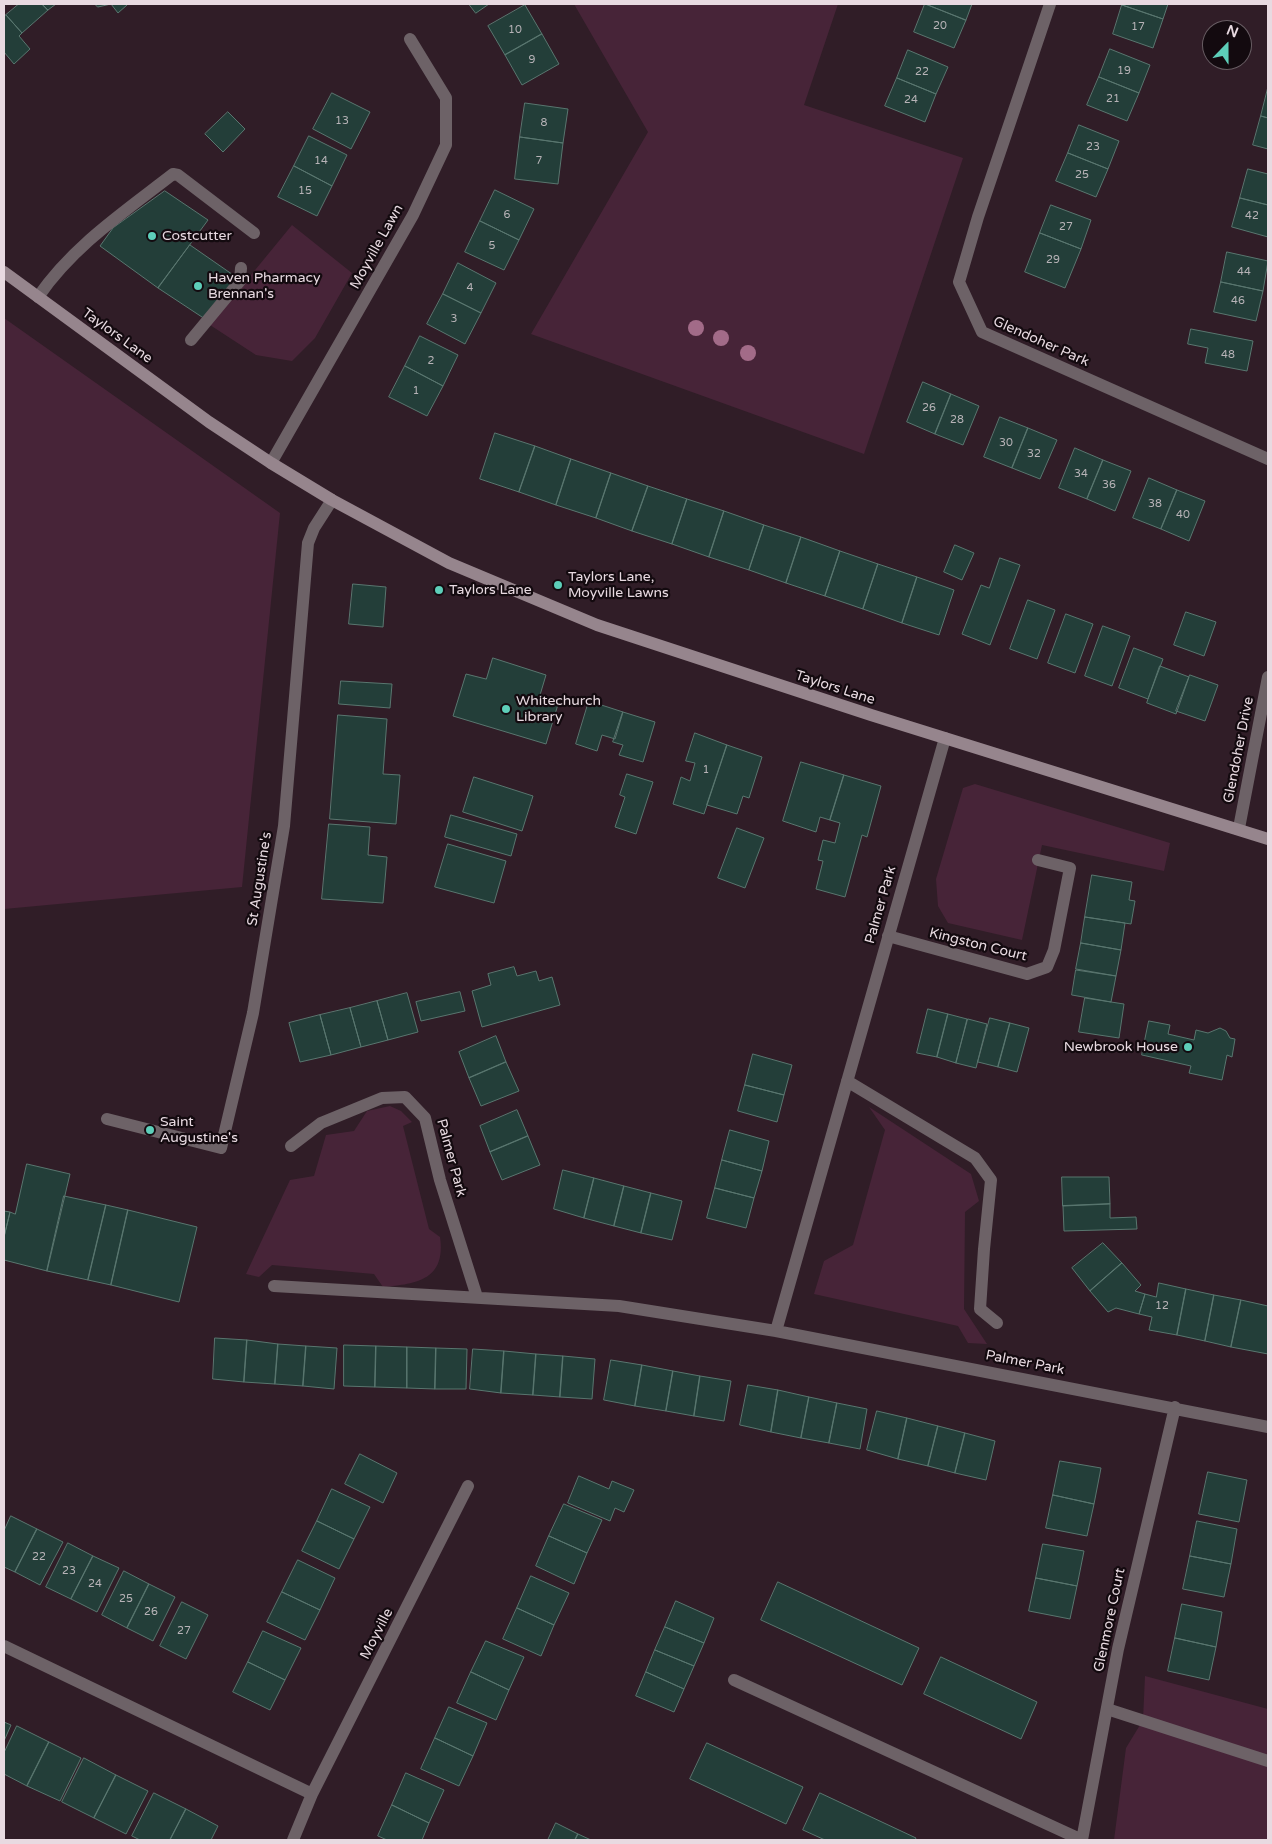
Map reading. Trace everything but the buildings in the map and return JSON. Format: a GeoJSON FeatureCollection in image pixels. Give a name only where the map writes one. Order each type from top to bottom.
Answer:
{"type":"FeatureCollection","features":[{"type":"Feature","properties":{"kind":"main road","name":"Taylors Lane"},"geometry":{"type":"LineString","coordinates":[[4,272],[209,422],[332,500],[449,563],[597,625],[871,716],[1239,828],[1268,839]]}},
{"type":"Feature","properties":{"kind":"street","name":"Glendoher Park"},"geometry":{"type":"LineString","coordinates":[[1050,4],[978,217],[959,282],[982,332],[1268,460]]}},
{"type":"Feature","properties":{"kind":"street","name":"Moyville Lawn"},"geometry":{"type":"LineString","coordinates":[[272,463],[413,215],[446,145],[446,98],[410,38]]}},
{"type":"Feature","properties":{"kind":"street"},"geometry":{"type":"LineString","coordinates":[[38,297],[54,273],[72,254],[173,174],[178,175],[254,233]]}},
{"type":"Feature","properties":{"kind":"street"},"geometry":{"type":"LineString","coordinates":[[191,340],[240,281],[241,268]]}},
{"type":"Feature","properties":{"kind":"street","name":"St Augustine's"},"geometry":{"type":"LineString","coordinates":[[107,1119],[222,1148],[253,1013],[284,826],[308,542],[314,528],[332,500]]}},
{"type":"Feature","properties":{"kind":"street","name":"Glendoher Drive"},"geometry":{"type":"LineString","coordinates":[[1239,828],[1268,677]]}},
{"type":"Feature","properties":{"kind":"street","name":"Palmer Park"},"geometry":{"type":"LineString","coordinates":[[776,1331],[945,738]]}},
{"type":"Feature","properties":{"kind":"street","name":"Kingston Court"},"geometry":{"type":"LineString","coordinates":[[888,936],[1027,974],[1047,967],[1054,950],[1070,868],[1038,860]]}},
{"type":"Feature","properties":{"kind":"street"},"geometry":{"type":"LineString","coordinates":[[847,1081],[975,1158],[991,1180],[980,1309],[997,1323]]}},
{"type":"Feature","properties":{"kind":"street","name":"Palmer Park"},"geometry":{"type":"LineString","coordinates":[[292,1146],[321,1123],[382,1098],[405,1097],[425,1118],[440,1180],[477,1297]]}},
{"type":"Feature","properties":{"kind":"street","name":"Palmer Park"},"geometry":{"type":"LineString","coordinates":[[274,1286],[619,1306],[776,1331],[1175,1407],[1268,1427]]}},
{"type":"Feature","properties":{"kind":"street","name":"Glenmore Court"},"geometry":{"type":"LineString","coordinates":[[734,1680],[1082,1840],[1118,1649],[1175,1407]]}},
{"type":"Feature","properties":{"kind":"street","name":"Moyville"},"geometry":{"type":"LineString","coordinates":[[293,1840],[312,1794],[468,1486]]}},
{"type":"Feature","properties":{"kind":"street"},"geometry":{"type":"LineString","coordinates":[[4,1646],[312,1794]]}},
{"type":"Feature","properties":{"kind":"street"},"geometry":{"type":"LineString","coordinates":[[1107,1709],[1268,1762]]}},
{"type":"Feature","properties":{"kind":"shaded area"},"geometry":{"type":"Polygon","coordinates":[[[574,4],[838,4],[804,105],[963,158],[864,454],[531,334],[648,132],[574,4]]]}},
{"type":"Feature","properties":{"kind":"shaded area"},"geometry":{"type":"Polygon","coordinates":[[[292,225],[352,273],[315,338],[292,361],[256,355],[210,325],[292,225]]]}},
{"type":"Feature","properties":{"kind":"shaded area"},"geometry":{"type":"Polygon","coordinates":[[[4,318],[280,513],[242,887],[4,909],[4,318]]]}},
{"type":"Feature","properties":{"kind":"shaded area"},"geometry":{"type":"Polygon","coordinates":[[[975,784],[1170,843],[1164,871],[1042,845],[1022,940],[948,923],[938,906],[936,879],[963,788],[975,784]]]}},
{"type":"Feature","properties":{"kind":"shaded area"},"geometry":{"type":"Polygon","coordinates":[[[390,1106],[401,1111],[412,1122],[403,1126],[429,1229],[440,1237],[441,1251],[439,1262],[434,1270],[427,1277],[418,1281],[383,1287],[374,1274],[272,1265],[259,1277],[246,1274],[290,1180],[314,1176],[326,1135],[354,1131],[367,1111],[390,1106]]]}},
{"type":"Feature","properties":{"kind":"shaded area"},"geometry":{"type":"Polygon","coordinates":[[[869,1107],[971,1174],[979,1201],[965,1212],[964,1309],[987,1344],[968,1343],[958,1326],[814,1294],[824,1261],[853,1245],[885,1130],[869,1107]]]}},
{"type":"Feature","properties":{"kind":"shaded area"},"geometry":{"type":"Polygon","coordinates":[[[1145,1676],[1268,1709],[1268,1840],[1114,1840],[1126,1748],[1143,1720],[1145,1676]]]}},
{"type":"Feature","properties":{"kind":"place","name":"Costcutter"},"geometry":{"type":"Point","coordinates":[152,236]}},
{"type":"Feature","properties":{"kind":"place","name":"Haven Pharmacy Brennan's"},"geometry":{"type":"Point","coordinates":[198,286]}},
{"type":"Feature","properties":{"kind":"place","name":"Taylors Lane, Moyville Lawns"},"geometry":{"type":"Point","coordinates":[558,585]}},
{"type":"Feature","properties":{"kind":"place","name":"Taylors Lane"},"geometry":{"type":"Point","coordinates":[439,590]}},
{"type":"Feature","properties":{"kind":"place","name":"Whitechurch Library"},"geometry":{"type":"Point","coordinates":[506,709]}},
{"type":"Feature","properties":{"kind":"place","name":"Newbrook House"},"geometry":{"type":"Point","coordinates":[1188,1047]}},
{"type":"Feature","properties":{"kind":"place","name":"Saint Augustine's"},"geometry":{"type":"Point","coordinates":[150,1130]}}]}
